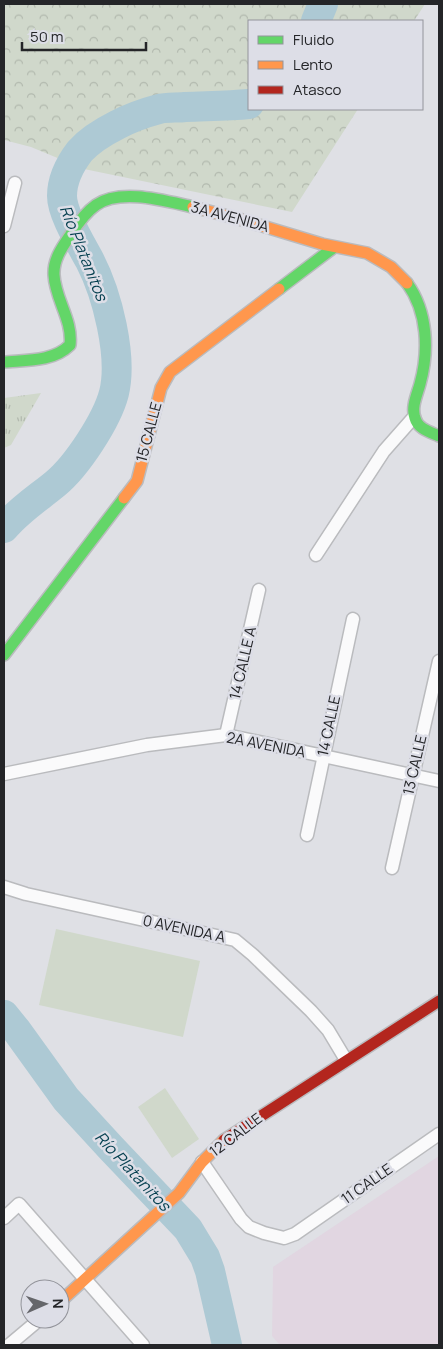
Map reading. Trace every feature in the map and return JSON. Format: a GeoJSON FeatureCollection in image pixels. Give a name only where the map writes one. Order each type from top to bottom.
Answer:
{"type":"FeatureCollection","features":[{"type":"Feature","properties":{"kind":"street"},"geometry":{"type":"LineString","coordinates":[[4,226],[15,183]]}},
{"type":"Feature","properties":{"kind":"street","name":"3A AVENIDA"},"geometry":{"type":"LineString","coordinates":[[4,362],[56,356],[70,346],[70,328],[55,282],[54,266],[62,249],[81,221],[99,204],[111,198],[127,196],[170,202],[235,216],[333,248],[371,254],[389,265],[414,294],[422,313],[426,334],[425,358],[415,400],[414,416]]}},
{"type":"Feature","properties":{"kind":"street","name":"15 CALLE"},"geometry":{"type":"LineString","coordinates":[[4,655],[137,481],[161,388],[170,372],[333,248]]}},
{"type":"Feature","properties":{"kind":"street"},"geometry":{"type":"LineString","coordinates":[[316,555],[384,451],[414,416],[424,431],[439,436]]}},
{"type":"Feature","properties":{"kind":"street","name":"14 CALLE A"},"geometry":{"type":"LineString","coordinates":[[226,735],[259,590]]}},
{"type":"Feature","properties":{"kind":"street","name":"14 CALLE"},"geometry":{"type":"LineString","coordinates":[[307,834],[353,619]]}},
{"type":"Feature","properties":{"kind":"street","name":"13 CALLE"},"geometry":{"type":"LineString","coordinates":[[392,868],[439,661]]}},
{"type":"Feature","properties":{"kind":"street","name":"2A AVENIDA"},"geometry":{"type":"LineString","coordinates":[[4,774],[147,745],[226,735],[439,781]]}},
{"type":"Feature","properties":{"kind":"street","name":"0 AVENIDA A"},"geometry":{"type":"LineString","coordinates":[[4,887],[26,894],[235,940],[311,1011],[328,1030],[346,1060]]}},
{"type":"Feature","properties":{"kind":"street","name":"12 CALLE"},"geometry":{"type":"LineString","coordinates":[[70,1293],[179,1193],[202,1162],[219,1144],[439,1001]]}},
{"type":"Feature","properties":{"kind":"street","name":"11 CALLE"},"geometry":{"type":"LineString","coordinates":[[202,1162],[241,1219],[249,1227],[284,1238],[295,1234],[439,1134]]}},
{"type":"Feature","properties":{"kind":"street"},"geometry":{"type":"LineString","coordinates":[[4,1218],[19,1204],[144,1345]]}},
{"type":"Feature","properties":{"kind":"street"},"geometry":{"type":"LineString","coordinates":[[9,1345],[28,1329]]}},
{"type":"Feature","properties":{"kind":"shaded area"},"geometry":{"type":"Polygon","coordinates":[[[439,1156],[439,1345],[280,1345],[272,1336],[273,1267],[439,1156]]]}},
{"type":"Feature","properties":{"kind":"green space"},"geometry":{"type":"Polygon","coordinates":[[[4,4],[425,4],[415,20],[248,20],[248,110],[357,110],[292,212],[84,169],[31,147],[4,140],[4,4]]]}},
{"type":"Feature","properties":{"kind":"green space"},"geometry":{"type":"Polygon","coordinates":[[[41,393],[11,445],[4,448],[4,398],[41,393]]]}},
{"type":"Feature","properties":{"kind":"green space"},"geometry":{"type":"Polygon","coordinates":[[[56,929],[200,961],[183,1037],[39,1005],[56,929]]]}},
{"type":"Feature","properties":{"kind":"green space"},"geometry":{"type":"Polygon","coordinates":[[[165,1088],[199,1139],[172,1158],[138,1107],[165,1088]]]}},
{"type":"Feature","properties":{"kind":"waterway","name":"Río Platanitos"},"geometry":{"type":"LineString","coordinates":[[316,20],[323,4]]}},
{"type":"Feature","properties":{"kind":"waterway","name":"Río Platanitos"},"geometry":{"type":"LineString","coordinates":[[4,528],[73,466],[98,429],[114,393],[116,361],[112,326],[102,290],[90,261],[73,229],[63,203],[63,184],[73,161],[80,151],[97,136],[122,122],[148,112],[165,108],[248,104]]}},
{"type":"Feature","properties":{"kind":"waterway","name":"Río Platanitos"},"geometry":{"type":"LineString","coordinates":[[4,1015],[66,1099],[188,1229],[205,1257],[210,1271],[227,1345]]}},
{"type":"Feature","properties":{"kind":"traffic: fast"},"geometry":{"type":"LineString","coordinates":[[4,362],[56,355],[70,345],[69,327],[57,293],[54,269],[59,253],[65,243],[79,222],[92,208],[106,200],[118,197],[143,197],[193,207]]}},
{"type":"Feature","properties":{"kind":"traffic: fast"},"geometry":{"type":"LineString","coordinates":[[279,289],[333,248]]}},
{"type":"Feature","properties":{"kind":"traffic: fast"},"geometry":{"type":"LineString","coordinates":[[407,283],[419,306],[425,332],[425,358],[414,405],[414,414],[419,425],[439,436]]}},
{"type":"Feature","properties":{"kind":"traffic: fast"},"geometry":{"type":"LineString","coordinates":[[4,655],[124,498]]}},
{"type":"Feature","properties":{"kind":"traffic: slow"},"geometry":{"type":"LineString","coordinates":[[193,207],[322,244],[367,253],[391,267],[407,283]]}},
{"type":"Feature","properties":{"kind":"traffic: slow"},"geometry":{"type":"LineString","coordinates":[[124,498],[137,481],[161,388],[170,372],[279,289]]}},
{"type":"Feature","properties":{"kind":"traffic: slow"},"geometry":{"type":"LineString","coordinates":[[70,1293],[179,1193],[202,1162],[224,1140]]}},
{"type":"Feature","properties":{"kind":"traffic: jam"},"geometry":{"type":"LineString","coordinates":[[224,1140],[439,1001]]}}]}
